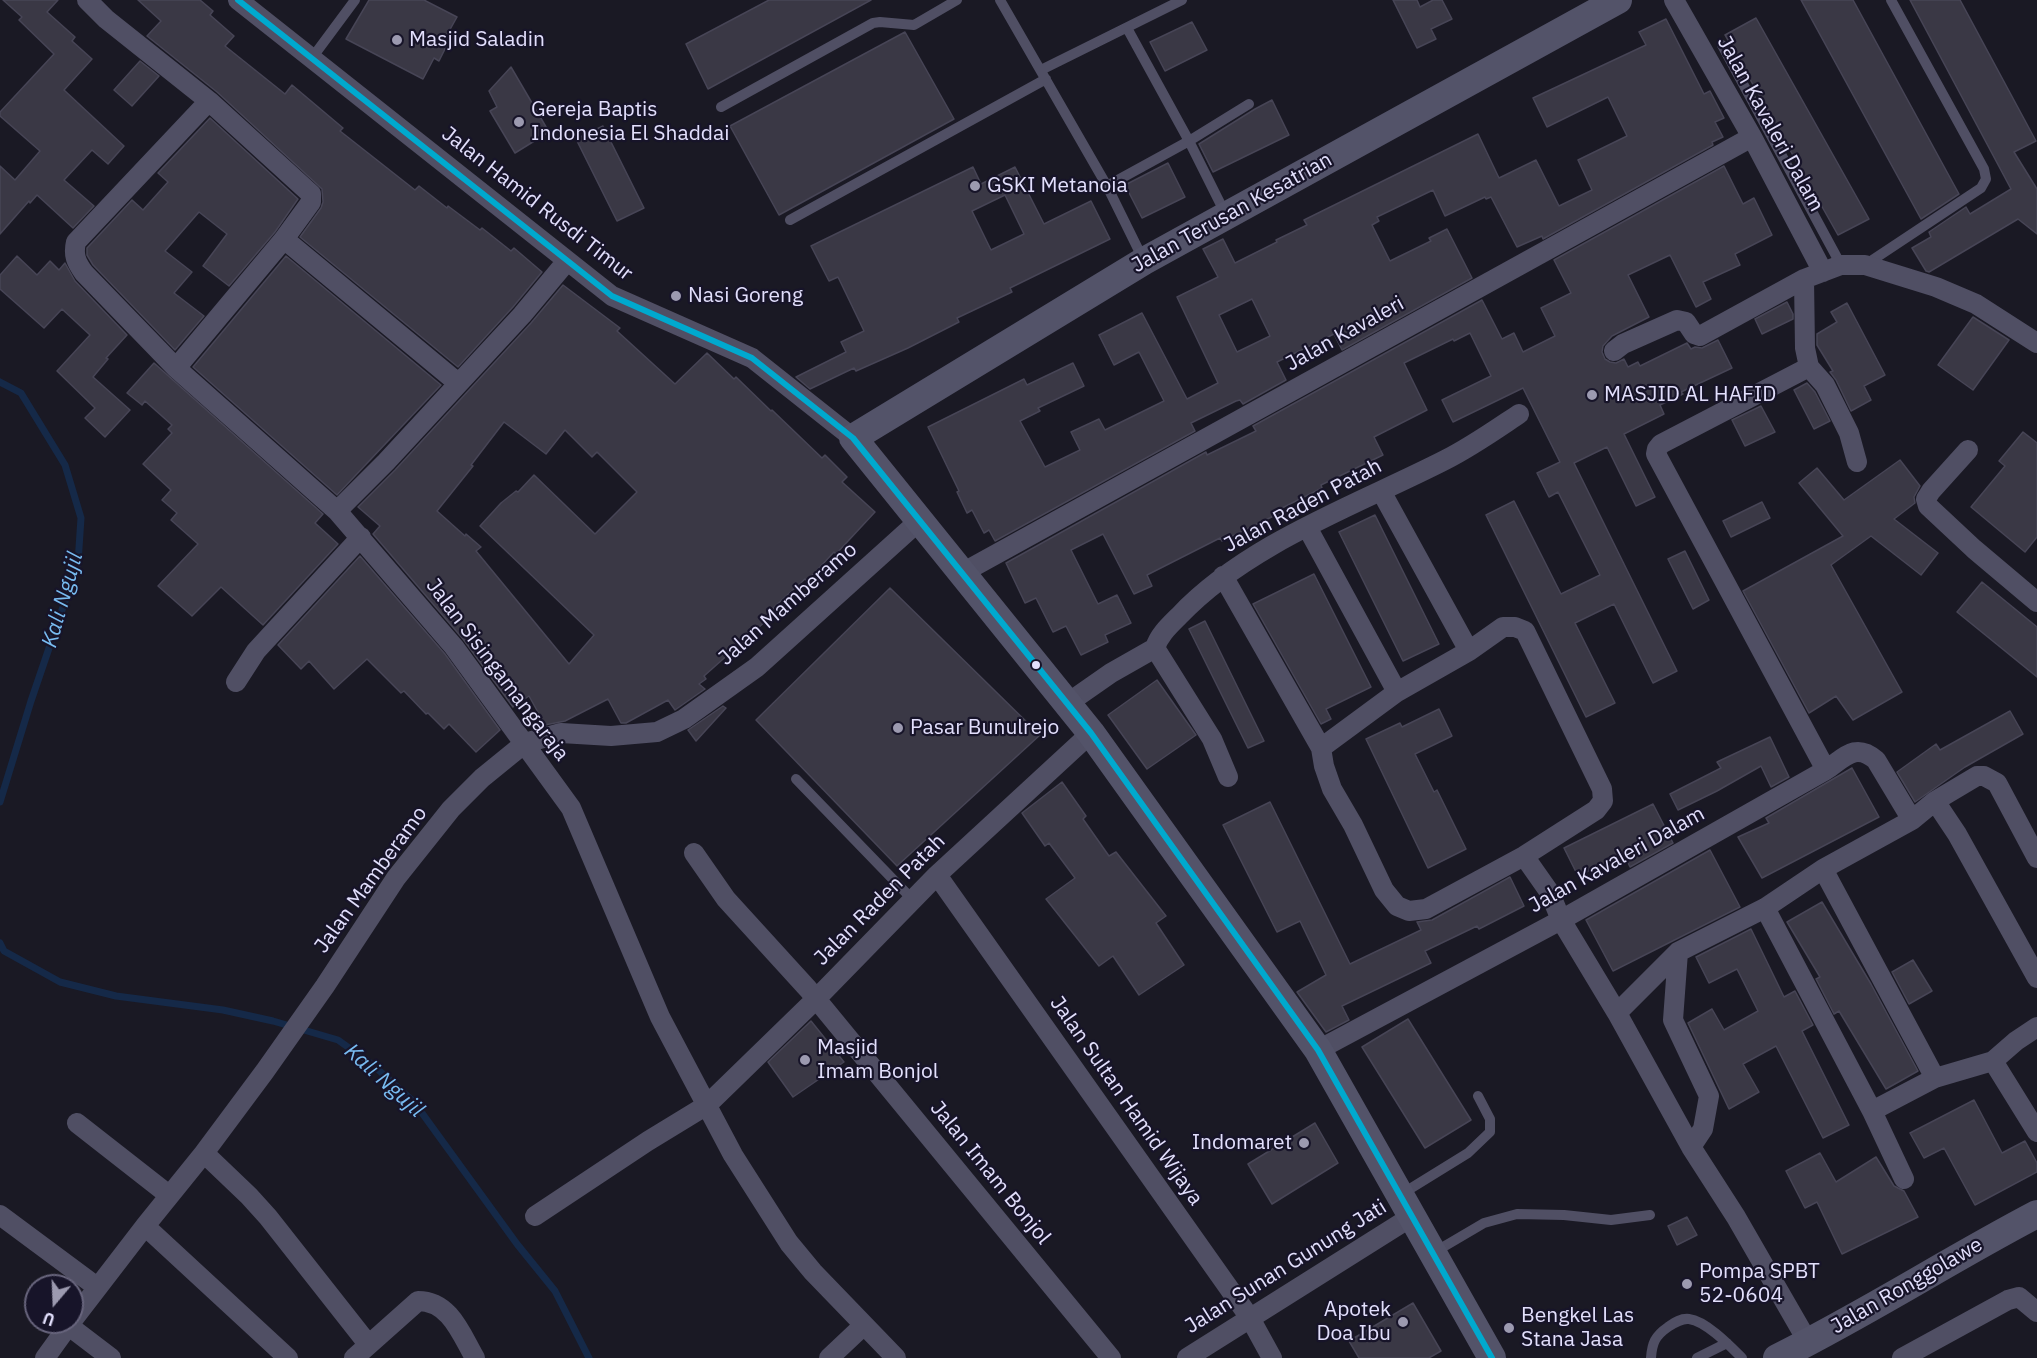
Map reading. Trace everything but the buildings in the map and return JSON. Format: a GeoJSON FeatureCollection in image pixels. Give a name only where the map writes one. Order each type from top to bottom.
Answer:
{"type":"FeatureCollection","features":[{"type":"Feature","properties":{"kind":"street"},"geometry":{"type":"LineString","coordinates":[[87,0],[106,19],[209,100],[311,194],[311,202],[284,239],[176,368]]}},
{"type":"Feature","properties":{"kind":"street","name":"Jalan Hamid Rusdi Timur"},"geometry":{"type":"LineString","coordinates":[[238,0],[612,296],[752,358],[853,438]]}},
{"type":"Feature","properties":{"kind":"street","name":"Jalan Terusan Kesatrian"},"geometry":{"type":"LineString","coordinates":[[853,438],[1144,261],[1618,0]]}},
{"type":"Feature","properties":{"kind":"street","name":"Jalan Kavaleri Dalam"},"geometry":{"type":"LineString","coordinates":[[1674,0],[1752,137],[1832,269]]}},
{"type":"Feature","properties":{"kind":"street","name":"Jalan Sisingamangaraja"},"geometry":{"type":"LineString","coordinates":[[209,100],[76,242],[73,253],[77,263],[176,368],[337,511],[454,647],[571,808],[660,1017],[733,1155],[789,1243],[813,1272],[896,1358]]}},
{"type":"Feature","properties":{"kind":"street","name":"Jalan Kavaleri"},"geometry":{"type":"LineString","coordinates":[[962,573],[1752,137]]}},
{"type":"Feature","properties":{"kind":"street"},"geometry":{"type":"LineString","coordinates":[[284,239],[459,383]]}},
{"type":"Feature","properties":{"kind":"street"},"geometry":{"type":"LineString","coordinates":[[337,511],[386,462],[522,315],[567,261]]}},
{"type":"Feature","properties":{"kind":"street"},"geometry":{"type":"LineString","coordinates":[[1614,351],[1623,344],[1677,320],[1686,322],[1694,334],[1700,336],[1804,279],[1832,269],[1865,265],[1936,287],[1976,304],[2037,343]]}},
{"type":"Feature","properties":{"kind":"street"},"geometry":{"type":"LineString","coordinates":[[1804,279],[1804,348],[1809,367],[1825,385],[1849,433],[1857,462]]}},
{"type":"Feature","properties":{"kind":"street"},"geometry":{"type":"LineString","coordinates":[[1809,367],[1661,444],[1656,454],[1826,770]]}},
{"type":"Feature","properties":{"kind":"street","name":"Jalan Raden Patah"},"geometry":{"type":"LineString","coordinates":[[1068,703],[1155,648],[1158,639],[1167,628],[1222,576],[1307,527],[1447,459],[1518,414]]}},
{"type":"Feature","properties":{"kind":"street"},"geometry":{"type":"LineString","coordinates":[[853,438],[1091,733],[1318,1050],[1492,1358]]}},
{"type":"Feature","properties":{"kind":"street"},"geometry":{"type":"LineString","coordinates":[[1968,450],[1926,499],[1928,506],[1974,549],[2037,602]]}},
{"type":"Feature","properties":{"kind":"street"},"geometry":{"type":"LineString","coordinates":[[1381,491],[1469,651]]}},
{"type":"Feature","properties":{"kind":"street","name":"Jalan Mamberamo"},"geometry":{"type":"LineString","coordinates":[[84,1305],[204,1153],[265,1071],[396,879],[451,809],[482,778],[525,743],[561,733],[611,736],[657,732],[684,718],[757,667],[920,520]]}},
{"type":"Feature","properties":{"kind":"street"},"geometry":{"type":"LineString","coordinates":[[1307,527],[1397,692]]}},
{"type":"Feature","properties":{"kind":"street"},"geometry":{"type":"LineString","coordinates":[[237,682],[256,651],[361,537]]}},
{"type":"Feature","properties":{"kind":"street"},"geometry":{"type":"LineString","coordinates":[[1222,576],[1321,748],[1332,789],[1353,825],[1384,890],[1396,906],[1409,911],[1426,909],[1524,856],[1596,810],[1603,801],[1602,789],[1525,631],[1515,627],[1503,627],[1469,651],[1397,692],[1321,748]]}},
{"type":"Feature","properties":{"kind":"street"},"geometry":{"type":"LineString","coordinates":[[1155,648],[1212,739],[1217,757],[1228,777]]}},
{"type":"Feature","properties":{"kind":"street","name":"Jalan Raden Patah"},"geometry":{"type":"LineString","coordinates":[[535,1216],[707,1105],[816,999],[912,898],[1091,733]]}},
{"type":"Feature","properties":{"kind":"street","name":"Jalan Kavaleri Dalam"},"geometry":{"type":"LineString","coordinates":[[1318,1050],[1561,920],[1826,770],[1853,751],[1867,753],[1876,760],[1912,819]]}},
{"type":"Feature","properties":{"kind":"street"},"geometry":{"type":"LineString","coordinates":[[1617,1013],[1678,952],[1765,908],[1823,869],[1912,819],[1935,801],[1977,776],[1992,778],[1997,783],[2037,858]]}},
{"type":"Feature","properties":{"kind":"street"},"geometry":{"type":"LineString","coordinates":[[1935,801],[1957,834],[2037,978]]}},
{"type":"Feature","properties":{"kind":"street","name":"Jalan Imam Bonjol"},"geometry":{"type":"LineString","coordinates":[[694,853],[726,899],[816,999],[1111,1358]]}},
{"type":"Feature","properties":{"kind":"street"},"geometry":{"type":"LineString","coordinates":[[1524,856],[1550,893],[1561,920],[1617,1013],[1691,1147],[1736,1217],[1808,1342]]}},
{"type":"Feature","properties":{"kind":"street"},"geometry":{"type":"LineString","coordinates":[[1823,869],[1935,1078]]}},
{"type":"Feature","properties":{"kind":"street","name":"Jalan Sultan Hamid Wijaya"},"geometry":{"type":"LineString","coordinates":[[937,875],[1250,1318],[1272,1358]]}},
{"type":"Feature","properties":{"kind":"street"},"geometry":{"type":"LineString","coordinates":[[1765,908],[1872,1112],[1904,1179]]}},
{"type":"Feature","properties":{"kind":"street"},"geometry":{"type":"LineString","coordinates":[[1678,952],[1673,1020],[1709,1096],[1703,1129],[1691,1147]]}},
{"type":"Feature","properties":{"kind":"street"},"geometry":{"type":"LineString","coordinates":[[1872,1112],[1935,1078],[1993,1061],[2016,1041],[2037,1028]]}},
{"type":"Feature","properties":{"kind":"street"},"geometry":{"type":"LineString","coordinates":[[1993,1061],[2037,1132]]}},
{"type":"Feature","properties":{"kind":"street"},"geometry":{"type":"LineString","coordinates":[[77,1123],[170,1195]]}},
{"type":"Feature","properties":{"kind":"street"},"geometry":{"type":"LineString","coordinates":[[204,1153],[268,1217],[361,1351],[418,1301],[429,1301],[446,1311],[475,1358]]}},
{"type":"Feature","properties":{"kind":"street","name":"Jalan Sunan Gunung Jati"},"geometry":{"type":"LineString","coordinates":[[1187,1358],[1250,1318],[1405,1206]]}},
{"type":"Feature","properties":{"kind":"street","name":"Jalan Ronggolawe"},"geometry":{"type":"LineString","coordinates":[[1777,1358],[2037,1214]]}},
{"type":"Feature","properties":{"kind":"street"},"geometry":{"type":"LineString","coordinates":[[0,1215],[97,1287]]}},
{"type":"Feature","properties":{"kind":"street"},"geometry":{"type":"LineString","coordinates":[[145,1226],[288,1358]]}},
{"type":"Feature","properties":{"kind":"street"},"geometry":{"type":"LineString","coordinates":[[1902,1358],[2008,1300],[2019,1297],[2037,1312]]}},
{"type":"Feature","properties":{"kind":"street"},"geometry":{"type":"LineString","coordinates":[[829,1358],[864,1325]]}},
{"type":"Feature","properties":{"kind":"street","name":"Jalan Mamberamo"},"geometry":{"type":"LineString","coordinates":[[45,1358],[63,1334]]}},
{"type":"Feature","properties":{"kind":"street"},"geometry":{"type":"LineString","coordinates":[[84,1334],[111,1358]]}},
{"type":"Feature","properties":{"kind":"lane"},"geometry":{"type":"LineString","coordinates":[[312,58],[354,0]]}},
{"type":"Feature","properties":{"kind":"lane"},"geometry":{"type":"LineString","coordinates":[[721,107],[873,23],[914,25],[957,0]]}},
{"type":"Feature","properties":{"kind":"lane"},"geometry":{"type":"LineString","coordinates":[[1000,0],[1107,186],[1144,261]]}},
{"type":"Feature","properties":{"kind":"lane"},"geometry":{"type":"LineString","coordinates":[[790,220],[1043,74],[1182,0]]}},
{"type":"Feature","properties":{"kind":"lane"},"geometry":{"type":"LineString","coordinates":[[1865,265],[1981,188],[1986,179],[1984,169],[1891,0]]}},
{"type":"Feature","properties":{"kind":"lane"},"geometry":{"type":"LineString","coordinates":[[1127,28],[1189,141],[1226,215]]}},
{"type":"Feature","properties":{"kind":"lane"},"geometry":{"type":"LineString","coordinates":[[1722,45],[1832,269]]}},
{"type":"Feature","properties":{"kind":"lane"},"geometry":{"type":"LineString","coordinates":[[1107,186],[1189,141],[1249,104]]}},
{"type":"Feature","properties":{"kind":"lane"},"geometry":{"type":"LineString","coordinates":[[796,779],[912,898]]}},
{"type":"Feature","properties":{"kind":"lane"},"geometry":{"type":"LineString","coordinates":[[1405,1206],[1490,1132],[1490,1119],[1478,1096]]}},
{"type":"Feature","properties":{"kind":"lane"},"geometry":{"type":"LineString","coordinates":[[1432,1253],[1484,1223],[1517,1214],[1564,1215],[1611,1220],[1650,1215]]}},
{"type":"Feature","properties":{"kind":"lane"},"geometry":{"type":"LineString","coordinates":[[1652,1358],[1652,1348],[1657,1334],[1678,1320],[1689,1319],[1727,1343],[1742,1358]]}},
{"type":"Feature","properties":{"kind":"lane"},"geometry":{"type":"LineString","coordinates":[[1697,1358],[1727,1343]]}},
{"type":"Feature","properties":{"kind":"waterway","name":"Kali Ngujil"},"geometry":{"type":"LineString","coordinates":[[0,382],[21,393],[65,465],[81,518],[78,563],[31,701],[0,802]]}},
{"type":"Feature","properties":{"kind":"waterway","name":"Kali Ngujil"},"geometry":{"type":"LineString","coordinates":[[0,943],[4,951],[60,982],[116,996],[223,1010],[273,1021],[338,1040],[373,1065],[414,1102],[517,1244],[555,1291],[589,1358]]}},
{"type":"Feature","properties":{"kind":"transit line"},"geometry":{"type":"LineString","coordinates":[[238,0],[612,296],[752,358],[853,438],[1091,733],[1318,1050],[1492,1358]]}},
{"type":"Feature","properties":{"kind":"place","name":"Masjid Saladin"},"geometry":{"type":"Point","coordinates":[397,40]}},
{"type":"Feature","properties":{"kind":"place","name":"Gereja Baptis Indonesia El Shaddai"},"geometry":{"type":"Point","coordinates":[519,122]}},
{"type":"Feature","properties":{"kind":"place","name":"GSKI Metanoia"},"geometry":{"type":"Point","coordinates":[975,186]}},
{"type":"Feature","properties":{"kind":"place","name":"Nasi Goreng"},"geometry":{"type":"Point","coordinates":[676,296]}},
{"type":"Feature","properties":{"kind":"place","name":"MASJID AL HAFID"},"geometry":{"type":"Point","coordinates":[1592,395]}},
{"type":"Feature","properties":{"kind":"place","name":"Pasar Bunulrejo"},"geometry":{"type":"Point","coordinates":[898,728]}},
{"type":"Feature","properties":{"kind":"place","name":"Masjid Imam Bonjol"},"geometry":{"type":"Point","coordinates":[805,1060]}},
{"type":"Feature","properties":{"kind":"place","name":"Indomaret"},"geometry":{"type":"Point","coordinates":[1304,1143]}},
{"type":"Feature","properties":{"kind":"place","name":"Pompa SPBT 52-0604"},"geometry":{"type":"Point","coordinates":[1687,1284]}},
{"type":"Feature","properties":{"kind":"place","name":"Apotek Doa Ibu"},"geometry":{"type":"Point","coordinates":[1403,1322]}},
{"type":"Feature","properties":{"kind":"place","name":"Bengkel Las Stana Jasa"},"geometry":{"type":"Point","coordinates":[1509,1328]}}]}
